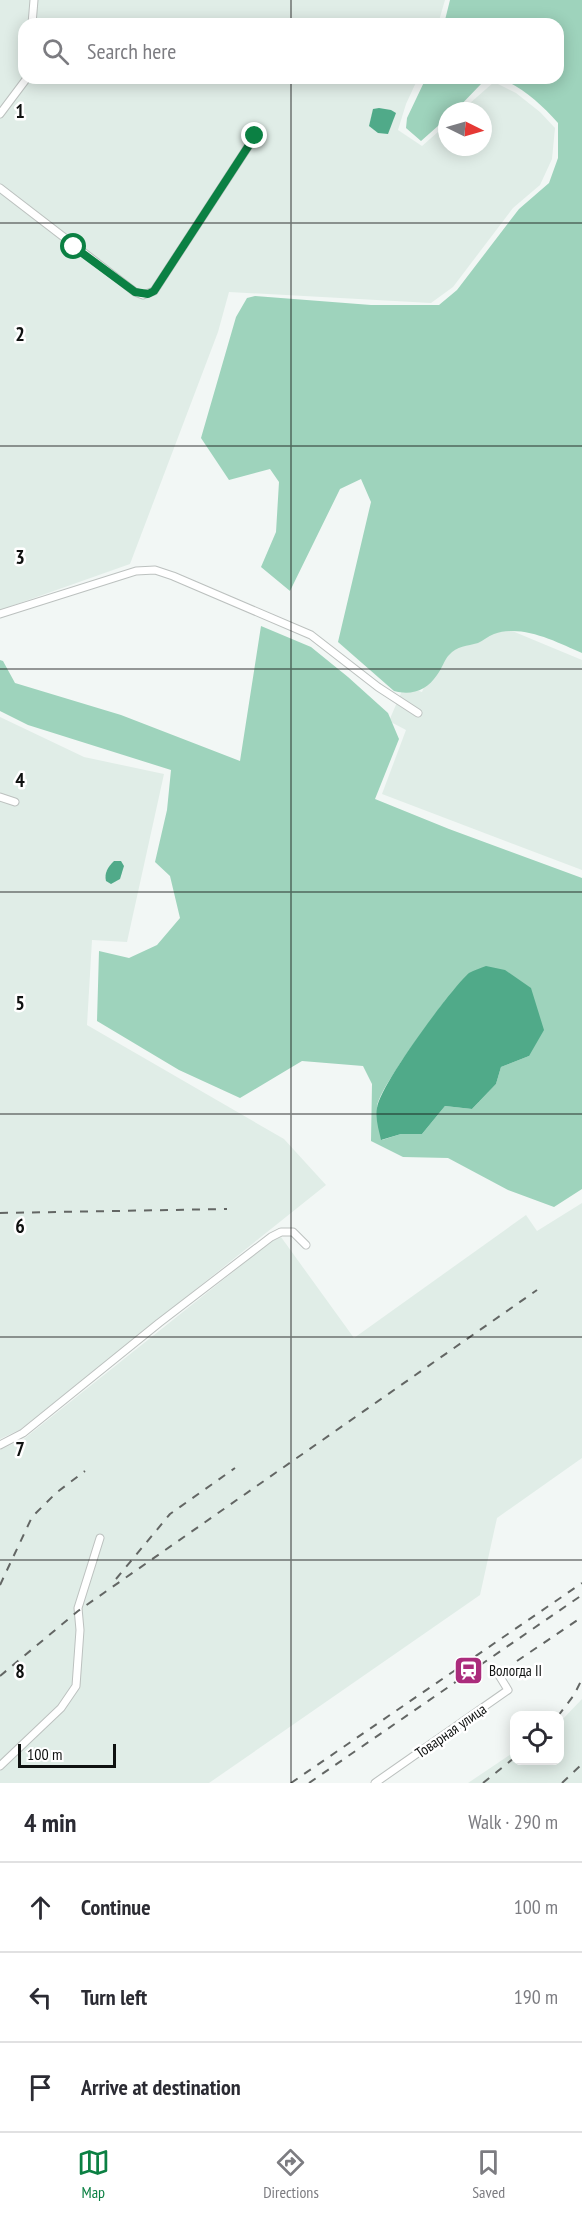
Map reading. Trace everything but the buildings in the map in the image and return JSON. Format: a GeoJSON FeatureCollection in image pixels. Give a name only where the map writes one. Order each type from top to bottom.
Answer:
{"type":"FeatureCollection","features":[{"type":"Feature","properties":{"kind":"street"},"geometry":{"type":"LineString","coordinates":[[32,18],[34,0]]}},
{"type":"Feature","properties":{"kind":"street"},"geometry":{"type":"LineString","coordinates":[[0,114],[22,84]]}},
{"type":"Feature","properties":{"kind":"street"},"geometry":{"type":"LineString","coordinates":[[0,188],[72,246],[135,292],[148,294],[154,291],[255,136]]}},
{"type":"Feature","properties":{"kind":"street"},"geometry":{"type":"LineString","coordinates":[[0,614],[136,571],[155,570],[226,597],[311,635],[378,687],[418,713]]}},
{"type":"Feature","properties":{"kind":"street"},"geometry":{"type":"LineString","coordinates":[[0,797],[15,802]]}},
{"type":"Feature","properties":{"kind":"street"},"geometry":{"type":"LineString","coordinates":[[0,1445],[23,1433],[159,1323],[271,1237],[280,1232],[293,1232],[306,1245]]}},
{"type":"Feature","properties":{"kind":"street"},"geometry":{"type":"LineString","coordinates":[[0,1766],[61,1708],[76,1686],[80,1630],[78,1608],[100,1538]]}},
{"type":"Feature","properties":{"kind":"street","name":"Товарная улица"},"geometry":{"type":"LineString","coordinates":[[375,1783],[508,1690],[497,1672]]}},
{"type":"Feature","properties":{"kind":"shaded area"},"geometry":{"type":"Polygon","coordinates":[[[0,0],[445,0],[440,18],[18,18],[18,84],[415,84],[398,130],[422,146],[438,132],[438,156],[492,156],[492,102],[471,102],[492,84],[498,84],[516,93],[540,112],[555,128],[552,159],[540,185],[513,208],[453,287],[431,303],[229,292],[218,332],[130,564],[0,610],[0,0]]]}},
{"type":"Feature","properties":{"kind":"shaded area"},"geometry":{"type":"Polygon","coordinates":[[[450,0],[582,0],[582,653],[539,636],[505,631],[455,650],[447,657],[439,673],[429,685],[407,693],[394,691],[338,642],[371,502],[361,479],[340,489],[290,591],[261,567],[276,532],[279,482],[270,469],[229,480],[201,438],[236,317],[247,298],[255,296],[371,305],[439,305],[457,290],[519,209],[549,183],[558,158],[558,123],[531,97],[511,84],[564,84],[564,18],[446,18],[450,0]]]}},
{"type":"Feature","properties":{"kind":"shaded area"},"geometry":{"type":"Polygon","coordinates":[[[423,84],[481,84],[464,102],[438,102],[438,126],[421,141],[406,128],[407,118],[423,84]]]}},
{"type":"Feature","properties":{"kind":"shaded area"},"geometry":{"type":"Polygon","coordinates":[[[379,108],[396,113],[388,134],[378,133],[369,126],[373,109],[379,108]]]}},
{"type":"Feature","properties":{"kind":"shaded area"},"geometry":{"type":"Polygon","coordinates":[[[459,609],[582,660],[582,870],[382,794],[406,730],[389,721],[404,686],[422,692],[459,609]]]}},
{"type":"Feature","properties":{"kind":"shaded area"},"geometry":{"type":"Polygon","coordinates":[[[261,626],[311,647],[388,713],[399,739],[375,799],[582,878],[582,1189],[554,1207],[508,1190],[448,1158],[403,1157],[371,1141],[372,1084],[363,1066],[302,1061],[240,1098],[179,1070],[97,1021],[99,951],[129,958],[157,945],[180,918],[170,876],[155,862],[167,810],[171,770],[28,725],[0,711],[0,660],[3,661],[15,683],[121,715],[240,761],[261,626]],[[445,1001],[406,1054],[380,1098],[377,1111],[382,1140],[401,1134],[422,1134],[445,1106],[472,1109],[496,1084],[501,1067],[529,1056],[445,1001]]]}},
{"type":"Feature","properties":{"kind":"shaded area"},"geometry":{"type":"Polygon","coordinates":[[[0,717],[84,757],[164,774],[127,942],[92,940],[87,1025],[284,1139],[326,1185],[21,1429],[0,1439],[0,717]]]}},
{"type":"Feature","properties":{"kind":"shaded area"},"geometry":{"type":"Polygon","coordinates":[[[114,861],[121,861],[124,866],[120,879],[111,884],[106,881],[106,875],[114,861]]]}},
{"type":"Feature","properties":{"kind":"shaded area"},"geometry":{"type":"Polygon","coordinates":[[[486,966],[505,970],[531,988],[544,1030],[529,1056],[501,1067],[496,1084],[472,1109],[445,1106],[422,1134],[401,1134],[381,1140],[377,1108],[381,1096],[402,1060],[432,1017],[460,983],[469,973],[486,966]]]}},
{"type":"Feature","properties":{"kind":"shaded area"},"geometry":{"type":"Polygon","coordinates":[[[582,1203],[582,1458],[497,1518],[480,1595],[209,1783],[0,1783],[0,1450],[25,1438],[273,1240],[281,1237],[354,1338],[526,1215],[537,1231],[582,1203]]]}},
{"type":"Feature","properties":{"kind":"shaded area"},"geometry":{"type":"Polygon","coordinates":[[[582,1699],[582,1783],[468,1783],[510,1755],[510,1765],[564,1765],[564,1718],[582,1699]]]}},
{"type":"Feature","properties":{"kind":"railway"},"geometry":{"type":"LineString","coordinates":[[0,1213],[227,1209]]}},
{"type":"Feature","properties":{"kind":"railway"},"geometry":{"type":"LineString","coordinates":[[0,1676],[78,1611],[537,1290]]}},
{"type":"Feature","properties":{"kind":"railway"},"geometry":{"type":"LineString","coordinates":[[116,1579],[170,1514],[235,1468]]}},
{"type":"Feature","properties":{"kind":"railway"},"geometry":{"type":"LineString","coordinates":[[0,1585],[32,1517],[56,1493],[85,1471]]}},
{"type":"Feature","properties":{"kind":"railway"},"geometry":{"type":"LineString","coordinates":[[291,1783],[582,1583]]}},
{"type":"Feature","properties":{"kind":"railway"},"geometry":{"type":"LineString","coordinates":[[309,1783],[582,1595]]}},
{"type":"Feature","properties":{"kind":"railway"},"geometry":{"type":"LineString","coordinates":[[517,1661],[582,1617]]}},
{"type":"Feature","properties":{"kind":"railway"},"geometry":{"type":"LineString","coordinates":[[562,1711],[582,1679]]}},
{"type":"Feature","properties":{"kind":"railway"},"geometry":{"type":"LineString","coordinates":[[483,1783],[510,1761]]}},
{"type":"Feature","properties":{"kind":"railway"},"geometry":{"type":"LineString","coordinates":[[562,1783],[582,1764]]}},
{"type":"Feature","properties":{"kind":"place","name":"Вологда II"},"geometry":{"type":"Point","coordinates":[468,1671]}},
{"type":"Feature","properties":{"kind":"route"},"geometry":{"type":"LineString","coordinates":[[74,247],[135,292],[143,295],[154,291],[255,136]]}}]}
